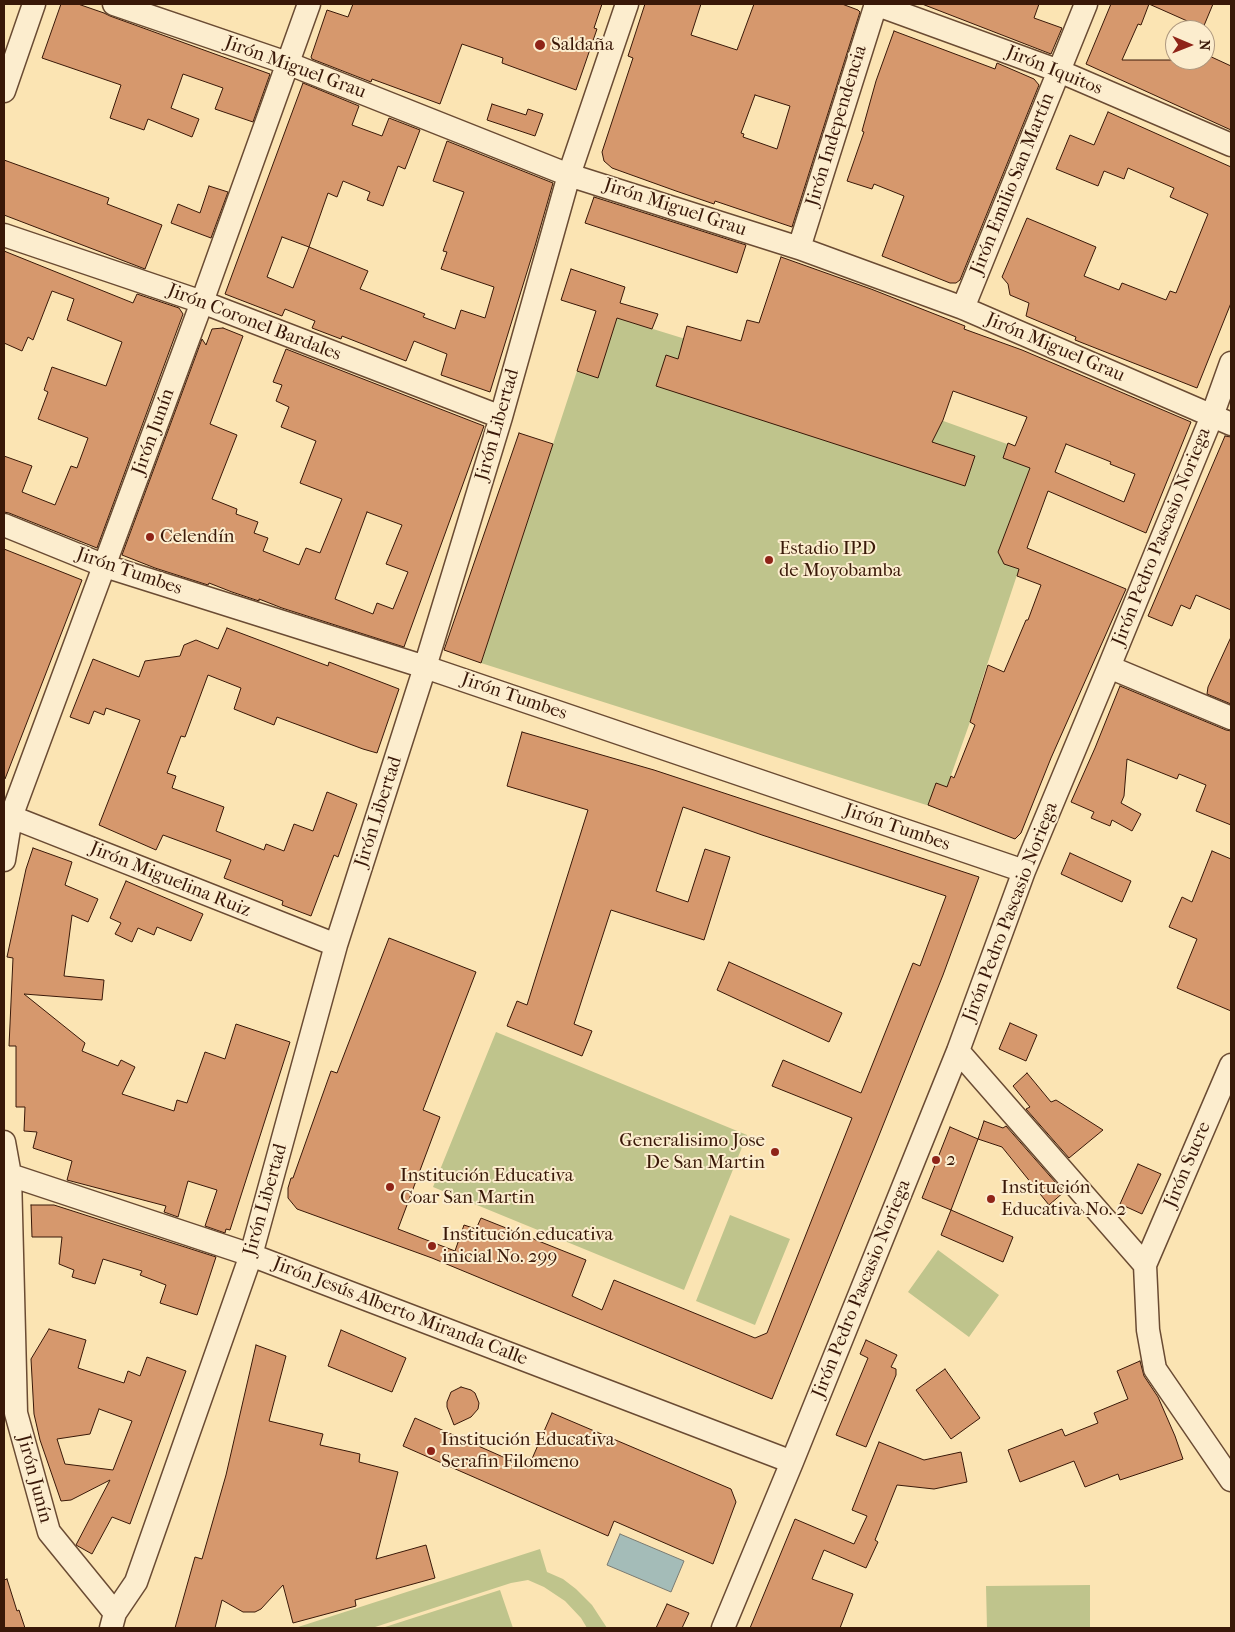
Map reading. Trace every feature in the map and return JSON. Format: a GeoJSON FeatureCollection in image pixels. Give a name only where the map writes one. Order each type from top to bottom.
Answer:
{"type":"FeatureCollection","features":[{"type":"Feature","properties":{"kind":"street"},"geometry":{"type":"LineString","coordinates":[[4,91],[34,4]]}},
{"type":"Feature","properties":{"kind":"street","name":"Jirón Miguel Grau"},"geometry":{"type":"LineString","coordinates":[[114,4],[288,63],[569,175],[799,248],[963,308],[1221,420]]}},
{"type":"Feature","properties":{"kind":"street","name":"Jirón Junín"},"geometry":{"type":"LineString","coordinates":[[4,860],[7,815],[105,566],[309,4]]}},
{"type":"Feature","properties":{"kind":"street","name":"Jirón Libertad"},"geometry":{"type":"LineString","coordinates":[[113,1621],[136,1582],[251,1255],[336,946],[425,667],[501,417],[569,175],[627,4]]}},
{"type":"Feature","properties":{"kind":"street","name":"Jirón Iquitos"},"geometry":{"type":"LineString","coordinates":[[875,4],[1059,71],[1231,145]]}},
{"type":"Feature","properties":{"kind":"street","name":"Jirón Independencia"},"geometry":{"type":"LineString","coordinates":[[799,248],[875,4]]}},
{"type":"Feature","properties":{"kind":"street","name":"Jirón Emilio San Martín"},"geometry":{"type":"LineString","coordinates":[[963,308],[1086,4]]}},
{"type":"Feature","properties":{"kind":"street","name":"Jirón Coronel Bardales"},"geometry":{"type":"LineString","coordinates":[[4,235],[202,302],[501,417]]}},
{"type":"Feature","properties":{"kind":"street","name":"Jirón Pedro Pascasio Noriega"},"geometry":{"type":"LineString","coordinates":[[723,1628],[958,1051],[1024,871],[1109,667],[1221,420],[1231,363]]}},
{"type":"Feature","properties":{"kind":"street","name":"Jirón Tumbes"},"geometry":{"type":"LineString","coordinates":[[4,525],[105,566],[425,667],[1024,871]]}},
{"type":"Feature","properties":{"kind":"street"},"geometry":{"type":"LineString","coordinates":[[1109,667],[1231,718]]}},
{"type":"Feature","properties":{"kind":"street","name":"Jirón Miguelina Ruiz"},"geometry":{"type":"LineString","coordinates":[[7,815],[336,946]]}},
{"type":"Feature","properties":{"kind":"street"},"geometry":{"type":"LineString","coordinates":[[958,1051],[1145,1265],[1148,1330],[1156,1369],[1231,1480]]}},
{"type":"Feature","properties":{"kind":"street","name":"Jirón Sucre"},"geometry":{"type":"LineString","coordinates":[[1145,1265],[1231,1065]]}},
{"type":"Feature","properties":{"kind":"street","name":"Jirón Junín"},"geometry":{"type":"LineString","coordinates":[[4,1142],[7,1174],[16,1413],[48,1532],[113,1621]]}},
{"type":"Feature","properties":{"kind":"street","name":"Jirón Jesús Alberto Miranda Calle"},"geometry":{"type":"LineString","coordinates":[[7,1174],[251,1255],[792,1462]]}},
{"type":"Feature","properties":{"kind":"green space","name":"Estadio IPD de Moyobamba"},"geometry":{"type":"Polygon","coordinates":[[[611,316],[902,406],[1059,462],[1019,569],[970,722],[939,809],[481,663],[577,371],[611,316]]]}},
{"type":"Feature","properties":{"kind":"green space"},"geometry":{"type":"Polygon","coordinates":[[[496,1032],[747,1135],[684,1290],[433,1187],[496,1032]]]}},
{"type":"Feature","properties":{"kind":"green space"},"geometry":{"type":"Polygon","coordinates":[[[730,1215],[790,1239],[755,1325],[696,1301],[730,1215]]]}},
{"type":"Feature","properties":{"kind":"green space"},"geometry":{"type":"Polygon","coordinates":[[[938,1250],[999,1295],[969,1337],[908,1292],[938,1250]]]}},
{"type":"Feature","properties":{"kind":"green space"},"geometry":{"type":"Polygon","coordinates":[[[540,1549],[547,1572],[563,1579],[576,1589],[592,1605],[607,1628],[587,1628],[581,1618],[565,1601],[544,1587],[528,1580],[511,1583],[372,1628],[295,1628],[540,1549]]]}},
{"type":"Feature","properties":{"kind":"green space"},"geometry":{"type":"Polygon","coordinates":[[[1090,1585],[1090,1628],[987,1628],[986,1586],[1090,1585]]]}},
{"type":"Feature","properties":{"kind":"green space"},"geometry":{"type":"Polygon","coordinates":[[[500,1590],[513,1628],[382,1628],[500,1590]]]}},
{"type":"Feature","properties":{"kind":"water"},"geometry":{"type":"Polygon","coordinates":[[[620,1534],[684,1561],[671,1592],[607,1565],[620,1534]]]}},
{"type":"Feature","properties":{"kind":"building"},"geometry":{"type":"Polygon","coordinates":[[[61,4],[78,4],[270,74],[253,122],[215,109],[223,88],[183,74],[171,108],[199,119],[192,137],[148,119],[144,130],[110,118],[121,85],[42,58],[61,4]]]}},
{"type":"Feature","properties":{"kind":"building"},"geometry":{"type":"Polygon","coordinates":[[[353,4],[602,4],[594,28],[597,29],[576,90],[502,63],[503,58],[462,44],[440,104],[372,79],[371,82],[312,59],[311,57],[327,10],[348,17],[353,4]]]}},
{"type":"Feature","properties":{"kind":"building"},"geometry":{"type":"Polygon","coordinates":[[[645,4],[701,4],[691,35],[737,50],[754,4],[842,4],[860,12],[792,227],[715,201],[714,204],[676,191],[612,168],[604,161],[602,152],[633,58],[628,56],[645,4]],[[755,95],[741,133],[744,134],[743,137],[777,149],[790,106],[755,95]]]}},
{"type":"Feature","properties":{"kind":"building"},"geometry":{"type":"Polygon","coordinates":[[[922,4],[1039,4],[1034,18],[1062,28],[1051,54],[922,4]]]}},
{"type":"Feature","properties":{"kind":"building"},"geometry":{"type":"Polygon","coordinates":[[[1111,4],[1149,4],[1141,25],[1138,24],[1122,60],[1165,60],[1165,70],[1215,70],[1215,59],[1231,66],[1231,130],[1086,64],[1111,4]]]}},
{"type":"Feature","properties":{"kind":"building"},"geometry":{"type":"Polygon","coordinates":[[[1149,4],[1213,4],[1206,20],[1185,20],[1149,4]]]}},
{"type":"Feature","properties":{"kind":"building"},"geometry":{"type":"Polygon","coordinates":[[[894,31],[995,69],[997,63],[1034,79],[1039,85],[960,280],[956,283],[950,283],[882,256],[904,196],[874,184],[872,189],[847,181],[864,132],[862,131],[876,81],[894,31]]]}},
{"type":"Feature","properties":{"kind":"building"},"geometry":{"type":"Polygon","coordinates":[[[303,83],[359,106],[352,125],[382,136],[389,118],[420,130],[405,169],[398,166],[383,206],[367,200],[370,192],[343,181],[337,197],[328,193],[309,247],[368,271],[360,289],[425,314],[423,317],[455,329],[461,310],[485,318],[494,287],[441,269],[447,252],[443,251],[464,192],[433,181],[447,141],[553,183],[490,392],[441,375],[447,354],[414,341],[406,361],[342,336],[341,339],[312,328],[315,321],[285,309],[282,316],[225,294],[303,83]],[[282,237],[267,277],[293,288],[309,247],[282,237]]]}},
{"type":"Feature","properties":{"kind":"building"},"geometry":{"type":"Polygon","coordinates":[[[492,104],[526,115],[528,109],[543,114],[535,136],[487,120],[492,104]]]}},
{"type":"Feature","properties":{"kind":"building"},"geometry":{"type":"Polygon","coordinates":[[[1108,112],[1231,167],[1231,303],[1197,388],[1075,340],[1076,337],[1026,316],[1029,303],[1010,295],[1008,284],[1002,277],[1027,218],[1096,247],[1084,276],[1119,290],[1122,283],[1166,300],[1170,291],[1176,293],[1208,214],[1170,197],[1174,188],[1128,168],[1124,179],[1104,171],[1098,186],[1056,169],[1070,135],[1094,145],[1108,112]]]}},
{"type":"Feature","properties":{"kind":"building"},"geometry":{"type":"Polygon","coordinates":[[[4,160],[109,198],[107,204],[162,225],[145,269],[4,215],[4,160]]]}},
{"type":"Feature","properties":{"kind":"building"},"geometry":{"type":"Polygon","coordinates":[[[209,186],[228,192],[211,238],[171,223],[178,204],[200,213],[209,186]]]}},
{"type":"Feature","properties":{"kind":"building"},"geometry":{"type":"Polygon","coordinates":[[[594,197],[746,245],[737,273],[585,223],[594,197]]]}},
{"type":"Feature","properties":{"kind":"building"},"geometry":{"type":"Polygon","coordinates":[[[4,251],[133,303],[137,294],[179,308],[183,314],[97,548],[4,512],[4,456],[32,466],[22,492],[55,505],[71,466],[77,468],[88,438],[38,419],[48,392],[44,390],[52,367],[106,386],[122,342],[67,320],[74,299],[52,291],[33,340],[28,337],[22,351],[4,343],[4,251]]]}},
{"type":"Feature","properties":{"kind":"building"},"geometry":{"type":"Polygon","coordinates":[[[781,257],[871,289],[965,326],[964,329],[1022,350],[1191,422],[1146,533],[1048,491],[1027,548],[1126,589],[1051,758],[1021,833],[1015,839],[928,805],[936,783],[947,787],[951,776],[954,778],[975,725],[970,722],[988,665],[1004,672],[1026,620],[1028,620],[1041,585],[1017,576],[1019,569],[1004,564],[998,552],[1030,468],[1003,458],[1008,443],[1015,446],[1027,417],[953,391],[943,420],[932,442],[975,456],[965,486],[656,386],[666,355],[678,359],[687,326],[741,341],[747,320],[759,323],[781,257]],[[1066,444],[1055,472],[1124,502],[1135,474],[1110,464],[1111,462],[1066,444]]]}},
{"type":"Feature","properties":{"kind":"building"},"geometry":{"type":"Polygon","coordinates":[[[571,269],[625,287],[620,303],[658,314],[652,329],[617,318],[598,378],[577,371],[596,311],[561,300],[571,269]]]}},
{"type":"Feature","properties":{"kind":"building"},"geometry":{"type":"Polygon","coordinates":[[[223,328],[243,336],[210,424],[237,435],[212,499],[237,509],[236,514],[258,522],[254,533],[268,538],[263,551],[299,565],[306,548],[320,553],[342,499],[300,483],[316,441],[281,427],[289,407],[276,401],[282,385],[273,382],[286,349],[484,426],[404,647],[259,599],[259,601],[209,583],[208,585],[155,568],[122,555],[202,339],[206,345],[212,329],[223,328]],[[367,512],[335,599],[373,614],[377,603],[393,609],[408,572],[386,564],[402,525],[367,512]]]}},
{"type":"Feature","properties":{"kind":"building"},"geometry":{"type":"Polygon","coordinates":[[[519,433],[553,444],[481,663],[444,650],[519,433]]]}},
{"type":"Feature","properties":{"kind":"building"},"geometry":{"type":"Polygon","coordinates":[[[1225,436],[1231,437],[1231,610],[1196,595],[1190,609],[1181,605],[1172,626],[1148,616],[1225,436]]]}},
{"type":"Feature","properties":{"kind":"building"},"geometry":{"type":"Polygon","coordinates":[[[4,549],[82,580],[5,779],[4,779],[4,549]]]}},
{"type":"Feature","properties":{"kind":"building"},"geometry":{"type":"Polygon","coordinates":[[[227,628],[328,666],[329,662],[399,689],[377,753],[277,717],[274,725],[234,709],[241,688],[208,675],[185,737],[181,736],[167,773],[176,776],[172,788],[224,807],[216,831],[264,850],[266,844],[284,851],[294,824],[313,831],[327,792],[357,804],[338,857],[334,855],[311,916],[282,905],[283,901],[224,878],[231,860],[163,835],[156,850],[99,825],[140,720],[106,708],[104,715],[94,711],[89,724],[70,717],[93,659],[139,677],[145,661],[180,656],[184,645],[196,640],[218,649],[227,628]]]}},
{"type":"Feature","properties":{"kind":"building"},"geometry":{"type":"Polygon","coordinates":[[[1231,637],[1231,704],[1207,694],[1208,687],[1231,637]]]}},
{"type":"Feature","properties":{"kind":"building"},"geometry":{"type":"Polygon","coordinates":[[[1120,686],[1231,731],[1231,825],[1196,811],[1206,785],[1179,774],[1177,779],[1127,759],[1124,796],[1121,803],[1141,814],[1132,831],[1112,820],[1110,826],[1091,818],[1094,812],[1071,802],[1120,686]]]}},
{"type":"Feature","properties":{"kind":"building"},"geometry":{"type":"Polygon","coordinates":[[[522,732],[654,770],[979,877],[943,975],[772,1399],[432,1258],[297,1209],[288,1198],[291,1178],[293,1178],[331,1071],[337,1073],[389,938],[476,972],[423,1110],[440,1117],[398,1229],[455,1251],[464,1225],[476,1229],[481,1218],[586,1260],[572,1296],[602,1310],[614,1280],[755,1338],[767,1333],[852,1118],[772,1086],[783,1060],[861,1093],[913,963],[920,966],[946,896],[683,807],[656,891],[688,902],[705,849],[730,857],[704,940],[611,910],[574,1024],[592,1031],[582,1056],[507,1026],[517,1001],[527,1005],[588,810],[507,786],[522,732]]]}},
{"type":"Feature","properties":{"kind":"building"},"geometry":{"type":"Polygon","coordinates":[[[33,848],[72,862],[65,885],[98,899],[88,922],[72,915],[64,976],[104,980],[102,1000],[24,994],[85,1043],[82,1051],[118,1066],[121,1060],[135,1067],[122,1094],[174,1111],[177,1100],[187,1103],[205,1052],[225,1059],[236,1024],[290,1042],[230,1230],[226,1229],[225,1233],[205,1226],[217,1190],[188,1181],[178,1217],[164,1212],[166,1206],[67,1180],[72,1161],[33,1148],[37,1132],[24,1131],[25,1107],[16,1107],[16,1046],[9,1046],[13,958],[7,957],[26,869],[33,848]]]}},
{"type":"Feature","properties":{"kind":"building"},"geometry":{"type":"Polygon","coordinates":[[[1212,851],[1231,859],[1231,1011],[1177,988],[1197,939],[1169,927],[1182,897],[1192,902],[1212,851]]]}},
{"type":"Feature","properties":{"kind":"building"},"geometry":{"type":"Polygon","coordinates":[[[1070,853],[1131,881],[1122,902],[1061,874],[1070,853]]]}},
{"type":"Feature","properties":{"kind":"building"},"geometry":{"type":"Polygon","coordinates":[[[126,881],[203,914],[191,941],[157,927],[154,935],[138,928],[132,942],[115,934],[121,923],[110,918],[126,881]]]}},
{"type":"Feature","properties":{"kind":"building"},"geometry":{"type":"Polygon","coordinates":[[[729,962],[842,1013],[829,1042],[717,990],[729,962]]]}},
{"type":"Feature","properties":{"kind":"building"},"geometry":{"type":"Polygon","coordinates":[[[1010,1023],[1037,1035],[1026,1061],[999,1049],[1010,1023]]]}},
{"type":"Feature","properties":{"kind":"building"},"geometry":{"type":"Polygon","coordinates":[[[1027,1073],[1051,1102],[1056,1100],[1103,1130],[1069,1158],[1026,1109],[1030,1107],[1013,1086],[1027,1073]]]}},
{"type":"Feature","properties":{"kind":"building"},"geometry":{"type":"Polygon","coordinates":[[[984,1121],[1003,1128],[1006,1126],[1064,1192],[1049,1205],[1002,1147],[978,1139],[984,1121]]]}},
{"type":"Feature","properties":{"kind":"building"},"geometry":{"type":"Polygon","coordinates":[[[950,1127],[978,1139],[951,1210],[922,1198],[950,1127]]]}},
{"type":"Feature","properties":{"kind":"building"},"geometry":{"type":"Polygon","coordinates":[[[1138,1164],[1161,1174],[1142,1214],[1120,1204],[1138,1164]]]}},
{"type":"Feature","properties":{"kind":"building"},"geometry":{"type":"Polygon","coordinates":[[[31,1205],[54,1205],[216,1257],[197,1315],[160,1303],[166,1285],[140,1275],[142,1271],[103,1259],[95,1284],[72,1277],[74,1270],[59,1264],[62,1237],[32,1237],[31,1205]]]}},
{"type":"Feature","properties":{"kind":"building"},"geometry":{"type":"Polygon","coordinates":[[[951,1210],[1013,1237],[1003,1262],[941,1235],[951,1210]]]}},
{"type":"Feature","properties":{"kind":"building"},"geometry":{"type":"Polygon","coordinates":[[[49,1329],[86,1340],[78,1368],[124,1383],[128,1371],[140,1376],[147,1357],[186,1371],[130,1524],[112,1517],[92,1554],[76,1545],[110,1480],[71,1500],[61,1501],[40,1440],[34,1414],[31,1359],[49,1329]],[[99,1409],[90,1434],[57,1439],[65,1464],[113,1470],[132,1421],[99,1409]]]}},
{"type":"Feature","properties":{"kind":"building"},"geometry":{"type":"Polygon","coordinates":[[[341,1330],[406,1358],[392,1392],[328,1366],[341,1330]]]}},
{"type":"Feature","properties":{"kind":"building"},"geometry":{"type":"Polygon","coordinates":[[[866,1340],[897,1355],[891,1367],[896,1369],[896,1375],[866,1447],[836,1435],[868,1358],[860,1354],[866,1340]]]}},
{"type":"Feature","properties":{"kind":"building"},"geometry":{"type":"Polygon","coordinates":[[[256,1345],[286,1356],[269,1421],[323,1434],[320,1445],[360,1454],[359,1462],[398,1472],[376,1559],[426,1545],[435,1578],[355,1600],[356,1606],[293,1623],[283,1585],[261,1609],[255,1612],[243,1612],[222,1600],[215,1628],[175,1628],[195,1557],[202,1559],[226,1475],[256,1345]]]}},
{"type":"Feature","properties":{"kind":"building"},"geometry":{"type":"Polygon","coordinates":[[[1140,1361],[1144,1376],[1158,1397],[1183,1459],[1120,1480],[1118,1474],[1085,1487],[1074,1461],[1020,1482],[1008,1450],[1062,1429],[1065,1436],[1098,1423],[1094,1413],[1128,1399],[1117,1371],[1140,1361]]]}},
{"type":"Feature","properties":{"kind":"building"},"geometry":{"type":"Polygon","coordinates":[[[945,1369],[980,1418],[951,1439],[916,1390],[945,1369]]]}},
{"type":"Feature","properties":{"kind":"building"},"geometry":{"type":"Polygon","coordinates":[[[461,1387],[475,1393],[479,1403],[478,1409],[471,1417],[454,1425],[447,1402],[451,1392],[461,1387]]]}},
{"type":"Feature","properties":{"kind":"building"},"geometry":{"type":"Polygon","coordinates":[[[552,1413],[731,1489],[736,1502],[713,1564],[614,1521],[608,1536],[403,1446],[415,1418],[528,1468],[552,1413]]]}},
{"type":"Feature","properties":{"kind":"building"},"geometry":{"type":"Polygon","coordinates":[[[879,1442],[924,1460],[961,1452],[967,1482],[934,1489],[897,1485],[875,1540],[878,1542],[866,1568],[824,1550],[812,1579],[853,1594],[840,1628],[750,1628],[795,1519],[854,1544],[867,1516],[852,1510],[879,1442]]]}},
{"type":"Feature","properties":{"kind":"building"},"geometry":{"type":"Polygon","coordinates":[[[7,1579],[17,1611],[19,1610],[25,1628],[4,1628],[4,1580],[7,1579]]]}},
{"type":"Feature","properties":{"kind":"building"},"geometry":{"type":"Polygon","coordinates":[[[667,1604],[689,1613],[682,1628],[656,1628],[667,1604]]]}},
{"type":"Feature","properties":{"kind":"place","name":"Saldaña"},"geometry":{"type":"Point","coordinates":[540,45]}},
{"type":"Feature","properties":{"kind":"place","name":"Celendín"},"geometry":{"type":"Point","coordinates":[150,537]}},
{"type":"Feature","properties":{"kind":"place","name":"Estadio IPD de Moyobamba"},"geometry":{"type":"Point","coordinates":[769,560]}},
{"type":"Feature","properties":{"kind":"place","name":"Generalisimo Jose De San Martin"},"geometry":{"type":"Point","coordinates":[775,1152]}},
{"type":"Feature","properties":{"kind":"place","name":"2"},"geometry":{"type":"Point","coordinates":[936,1160]}},
{"type":"Feature","properties":{"kind":"place","name":"Institución Educativa Coar San Martin"},"geometry":{"type":"Point","coordinates":[390,1187]}},
{"type":"Feature","properties":{"kind":"place","name":"Institución Educativa No. 2"},"geometry":{"type":"Point","coordinates":[991,1199]}},
{"type":"Feature","properties":{"kind":"place","name":"Institución educativa inicial No. 299"},"geometry":{"type":"Point","coordinates":[432,1246]}},
{"type":"Feature","properties":{"kind":"place","name":"Institución Educativa Serafin Filomeno"},"geometry":{"type":"Point","coordinates":[431,1451]}}]}
